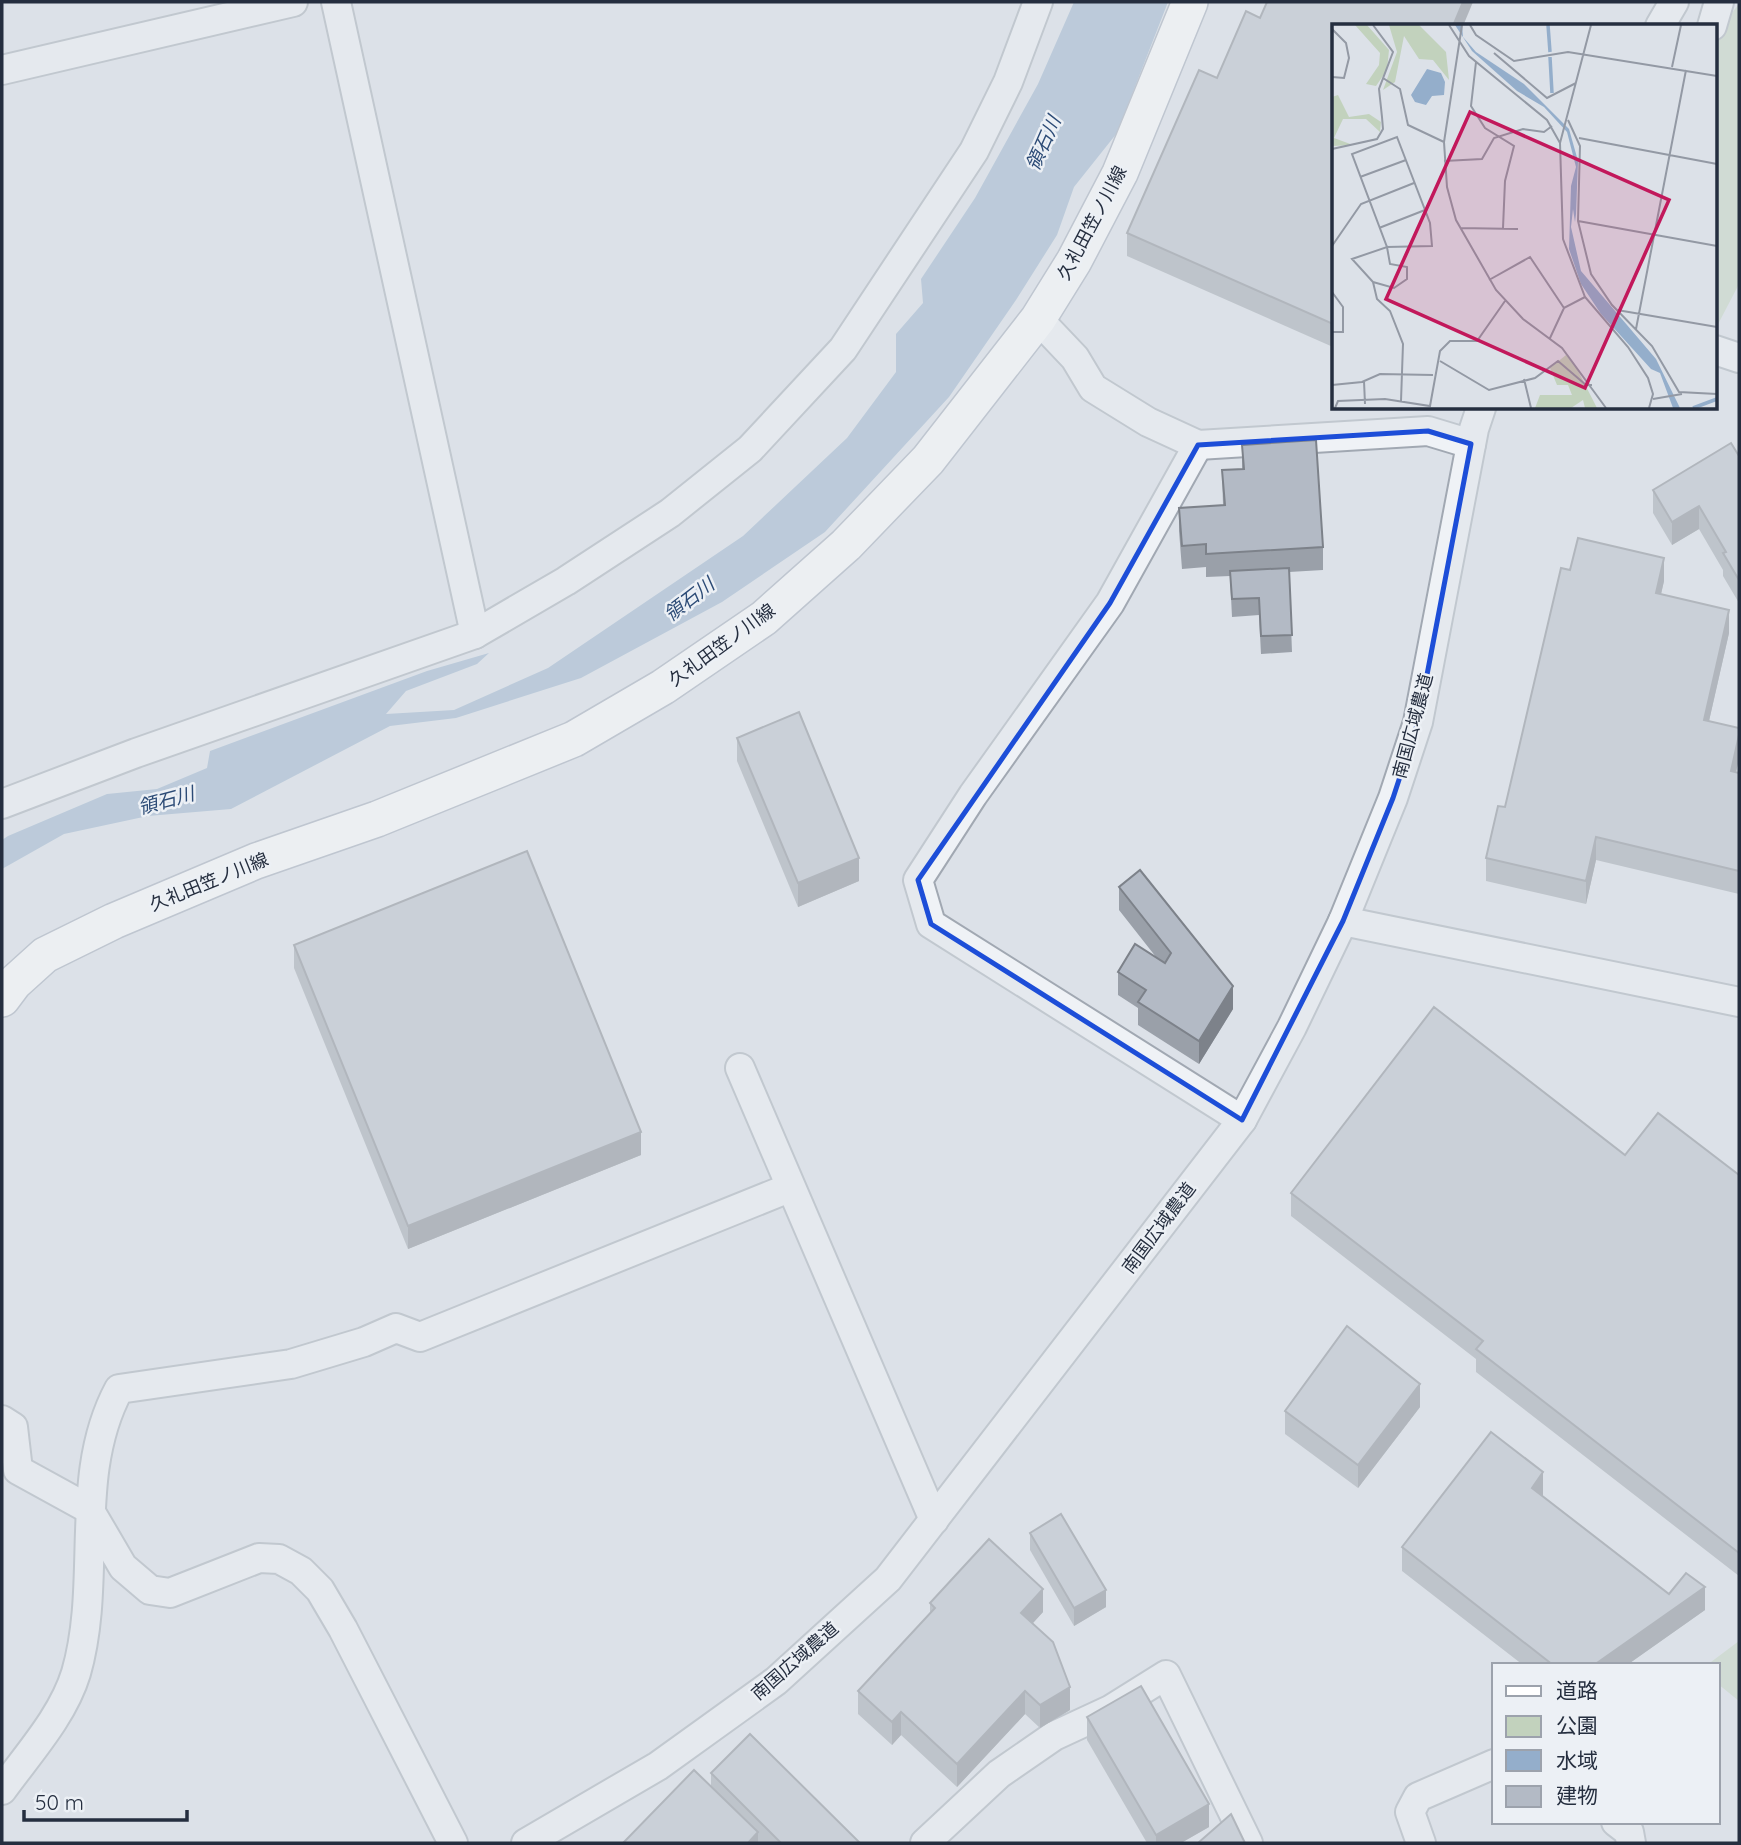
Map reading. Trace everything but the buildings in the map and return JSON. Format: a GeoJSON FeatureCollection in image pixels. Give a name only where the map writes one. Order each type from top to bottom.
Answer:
{"type":"FeatureCollection","features":[{"type":"Feature","properties":{"kind":"main road","name":"久礼田笠ノ川線"},"geometry":{"type":"LineString","coordinates":[[2,999],[14,983],[45,955],[114,921],[256,861],[377,819],[574,739],[663,687],[764,618],[846,545],[928,460],[1038,319],[1074,261],[1120,173],[1190,2]]}},
{"type":"Feature","properties":{"kind":"street"},"geometry":{"type":"LineString","coordinates":[[2,70],[293,2]]}},
{"type":"Feature","properties":{"kind":"street"},"geometry":{"type":"LineString","coordinates":[[336,2],[475,634]]}},
{"type":"Feature","properties":{"kind":"street"},"geometry":{"type":"LineString","coordinates":[[1018,2],[1027,34]]}},
{"type":"Feature","properties":{"kind":"street"},"geometry":{"type":"LineString","coordinates":[[2,804],[136,753],[475,634],[566,581],[670,513],[750,449],[843,349],[974,150],[1008,82],[1038,2]]}},
{"type":"Feature","properties":{"kind":"street"},"geometry":{"type":"LineString","coordinates":[[1661,24],[1674,2]]}},
{"type":"Feature","properties":{"kind":"street"},"geometry":{"type":"LineString","coordinates":[[1713,24],[1719,2]]}},
{"type":"Feature","properties":{"kind":"street"},"geometry":{"type":"LineString","coordinates":[[1038,319],[1074,358],[1093,388],[1148,422],[1198,444],[1428,432],[1471,444]]}},
{"type":"Feature","properties":{"kind":"street"},"geometry":{"type":"LineString","coordinates":[[1716,350],[1739,358]]}},
{"type":"Feature","properties":{"kind":"street","name":"南国広域農道"},"geometry":{"type":"LineString","coordinates":[[526,1843],[659,1766],[776,1681],[888,1579],[1242,1119],[1293,1027],[1343,921],[1393,798],[1418,723],[1471,444],[1480,410]]}},
{"type":"Feature","properties":{"kind":"street"},"geometry":{"type":"LineString","coordinates":[[1198,444],[1110,603],[973,795],[918,880],[931,924],[1242,1119]]}},
{"type":"Feature","properties":{"kind":"street"},"geometry":{"type":"LineString","coordinates":[[1343,921],[1739,1002]]}},
{"type":"Feature","properties":{"kind":"street"},"geometry":{"type":"LineString","coordinates":[[740,1068],[789,1188],[934,1520]]}},
{"type":"Feature","properties":{"kind":"street"},"geometry":{"type":"LineString","coordinates":[[2,1790],[55,1716],[75,1675],[90,1601],[89,1509],[96,1457],[108,1408],[119,1389],[291,1364],[364,1342],[396,1328],[420,1337],[789,1188]]}},
{"type":"Feature","properties":{"kind":"street"},"geometry":{"type":"LineString","coordinates":[[2,1420],[13,1427],[18,1470],[89,1509],[123,1567],[150,1590],[170,1593],[259,1558],[279,1559],[301,1571],[320,1590],[343,1629],[453,1843]]}},
{"type":"Feature","properties":{"kind":"street"},"geometry":{"type":"LineString","coordinates":[[925,1843],[999,1773],[1054,1736],[1110,1710],[1166,1675],[1248,1843]]}},
{"type":"Feature","properties":{"kind":"street"},"geometry":{"type":"LineString","coordinates":[[1421,1843],[1410,1812],[1418,1797],[1492,1765]]}},
{"type":"Feature","properties":{"kind":"street"},"geometry":{"type":"LineString","coordinates":[[1619,1824],[1629,1832],[1631,1843]]}},
{"type":"Feature","properties":{"kind":"highlighted area"},"geometry":{"type":"Polygon","coordinates":[[[1428,431],[1471,444],[1418,722],[1393,798],[1343,921],[1242,1120],[931,924],[918,880],[1110,603],[1198,445],[1428,431]]]}},
{"type":"Feature","properties":{"kind":"green space"},"geometry":{"type":"Polygon","coordinates":[[[1739,4],[1739,284],[1716,328],[1716,33],[1739,4]]]}},
{"type":"Feature","properties":{"kind":"green space"},"geometry":{"type":"Polygon","coordinates":[[[1739,1641],[1739,1701],[1720,1686],[1720,1663],[1710,1663],[1739,1641]]]}},
{"type":"Feature","properties":{"kind":"water","name":"領石川"},"geometry":{"type":"Polygon","coordinates":[[[1074,2],[1168,2],[1117,133],[1074,187],[1057,235],[949,397],[825,532],[722,602],[581,678],[456,718],[390,726],[231,809],[148,816],[64,834],[2,869],[2,840],[8,836],[107,794],[157,789],[207,768],[210,751],[427,671],[489,653],[477,664],[406,691],[386,714],[454,710],[548,668],[743,536],[847,438],[896,372],[896,334],[923,303],[921,279],[975,198],[1038,84],[1074,2]]]}}]}
